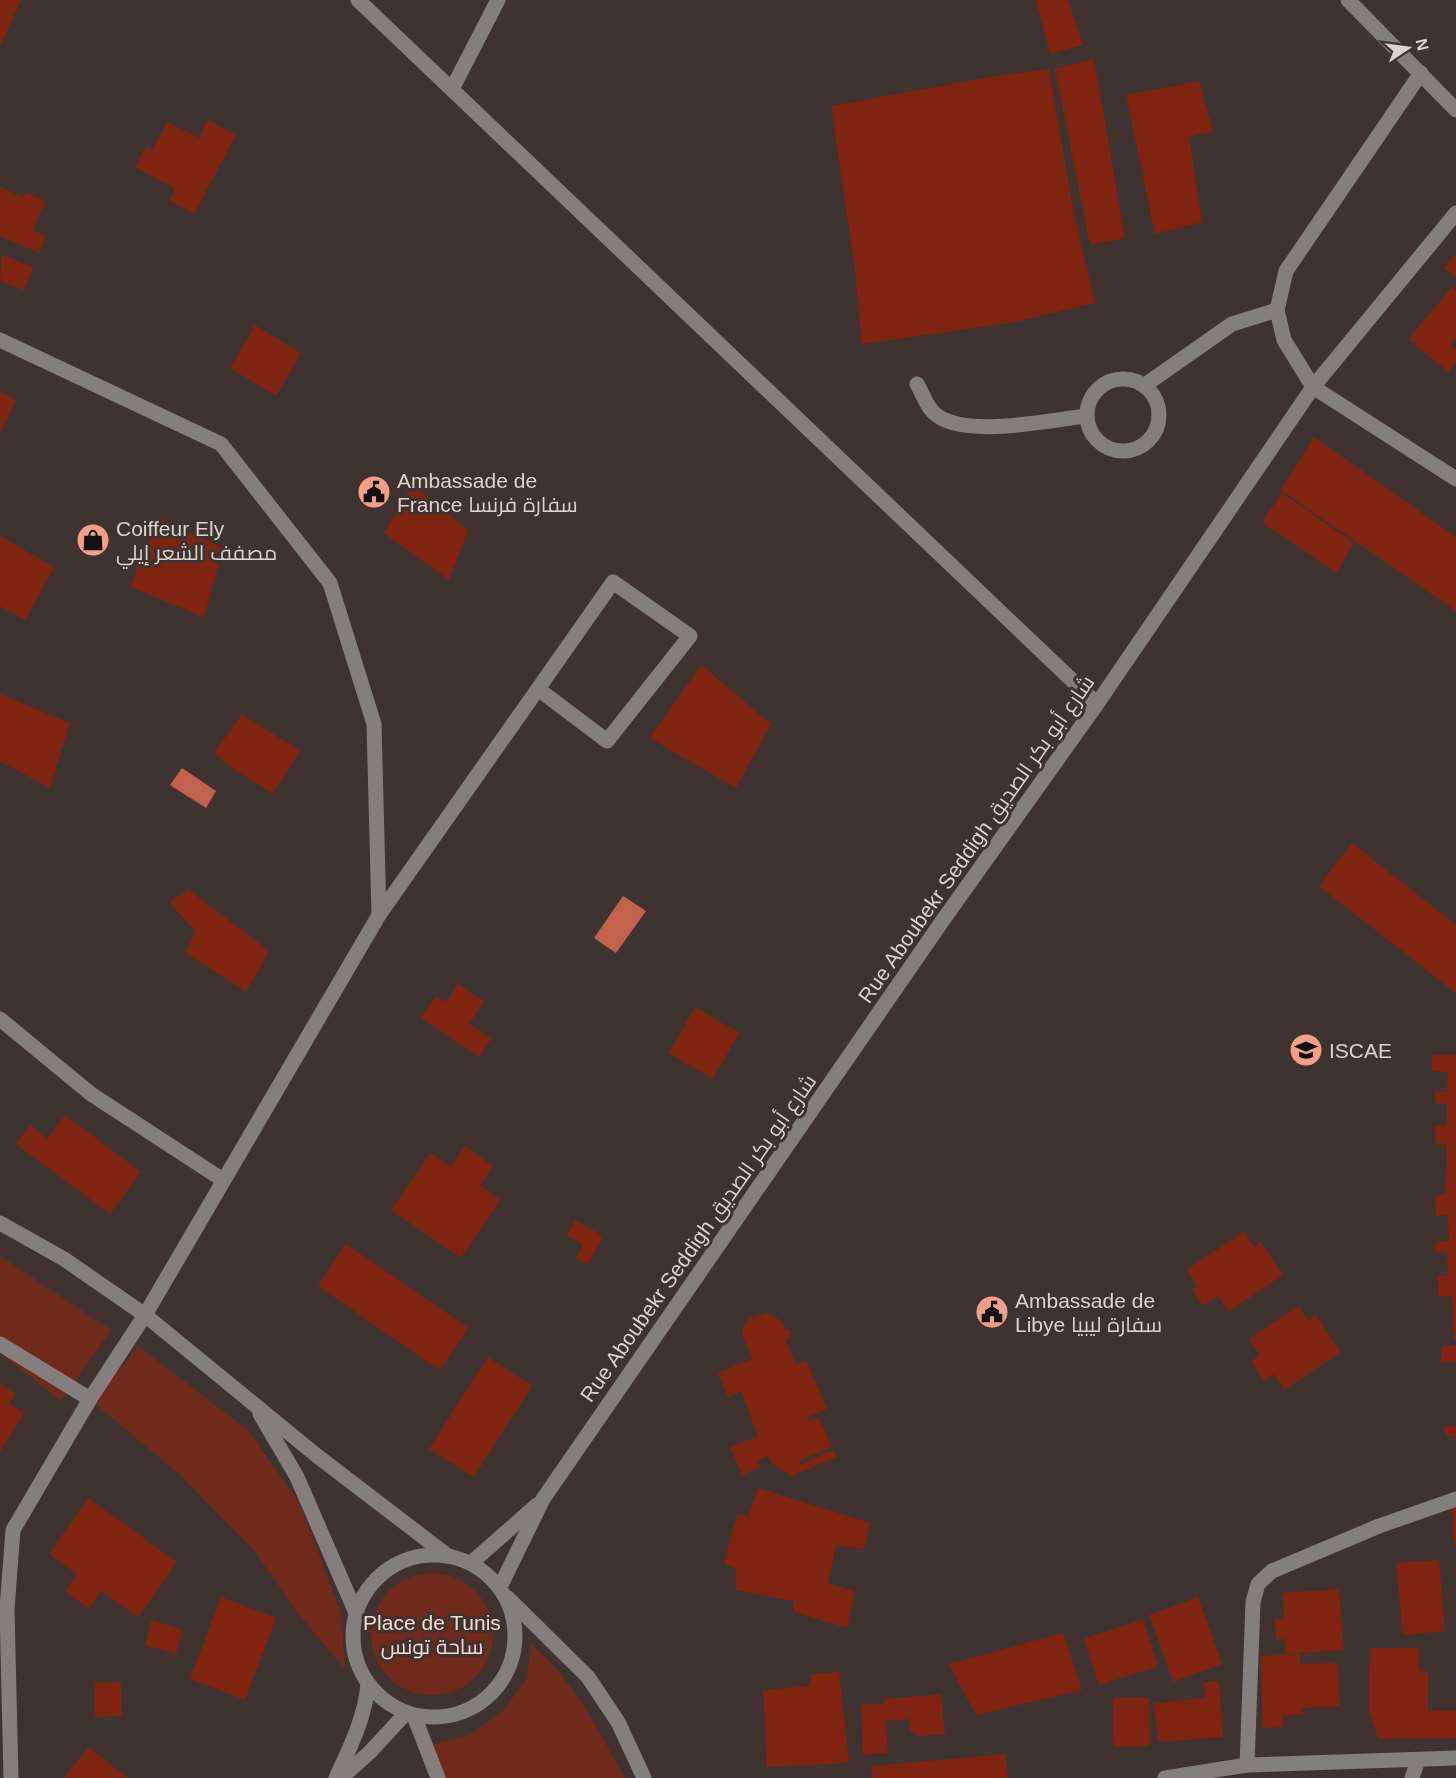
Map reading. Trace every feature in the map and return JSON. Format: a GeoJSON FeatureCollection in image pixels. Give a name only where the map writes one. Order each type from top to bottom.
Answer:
{"type":"FeatureCollection","features":[{"type":"Feature","properties":{"kind":"street"},"geometry":{"type":"LineString","coordinates":[[358,0],[1097,704]]}},
{"type":"Feature","properties":{"kind":"street"},"geometry":{"type":"LineString","coordinates":[[452,89],[498,0]]}},
{"type":"Feature","properties":{"kind":"street"},"geometry":{"type":"LineString","coordinates":[[1348,0],[1421,73],[1453,101]]}},
{"type":"Feature","properties":{"kind":"street"},"geometry":{"type":"LineString","coordinates":[[1421,73],[1286,271],[1277,310],[1284,340],[1313,387],[1456,479]]}},
{"type":"Feature","properties":{"kind":"street","name":"Rue Aboubekr Seddigh شارع أبو بكر الصديق"},"geometry":{"type":"LineString","coordinates":[[502,1591],[543,1498],[950,911],[1097,704],[1313,387],[1456,213]]}},
{"type":"Feature","properties":{"kind":"street"},"geometry":{"type":"LineString","coordinates":[[1145,386],[1232,324],[1277,310]]}},
{"type":"Feature","properties":{"kind":"street"},"geometry":{"type":"LineString","coordinates":[[0,340],[221,444],[330,584],[374,724],[379,915]]}},
{"type":"Feature","properties":{"kind":"street"},"geometry":{"type":"LineString","coordinates":[[1114,379],[1130,379],[1145,386],[1155,398],[1159,414],[1156,429],[1146,443],[1132,450],[1116,451],[1101,444],[1090,431],[1086,416],[1089,399],[1099,387],[1114,379]]}},
{"type":"Feature","properties":{"kind":"street"},"geometry":{"type":"LineString","coordinates":[[917,384],[933,412],[959,425],[987,428],[1086,416]]}},
{"type":"Feature","properties":{"kind":"street"},"geometry":{"type":"LineString","coordinates":[[10,1778],[7,1530],[144,1315],[379,915],[613,582],[690,636],[607,741],[538,689]]}},
{"type":"Feature","properties":{"kind":"street"},"geometry":{"type":"LineString","coordinates":[[0,1019],[91,1094],[224,1180]]}},
{"type":"Feature","properties":{"kind":"street"},"geometry":{"type":"LineString","coordinates":[[0,1223],[64,1259],[144,1315],[255,1406],[447,1556]]}},
{"type":"Feature","properties":{"kind":"street"},"geometry":{"type":"LineString","coordinates":[[0,1344],[90,1399]]}},
{"type":"Feature","properties":{"kind":"street"},"geometry":{"type":"LineString","coordinates":[[255,1406],[297,1477],[356,1613]]}},
{"type":"Feature","properties":{"kind":"street","name":"Rue Aboubekr Seddigh شارع أبو بكر الصديق"},"geometry":{"type":"LineString","coordinates":[[471,1563],[543,1498]]}},
{"type":"Feature","properties":{"kind":"street"},"geometry":{"type":"LineString","coordinates":[[1247,1765],[1253,1602],[1258,1584],[1272,1570],[1297,1559],[1379,1526],[1456,1499]]}},
{"type":"Feature","properties":{"kind":"street"},"geometry":{"type":"LineString","coordinates":[[502,1591],[515,1624],[516,1641],[513,1657],[500,1686],[476,1707],[461,1714],[430,1718],[410,1714],[382,1699],[368,1684],[359,1668],[354,1650],[354,1625],[356,1613],[372,1583],[392,1567],[414,1557],[431,1554],[471,1563],[482,1570],[588,1677],[618,1722],[644,1778]]}},
{"type":"Feature","properties":{"kind":"street"},"geometry":{"type":"LineString","coordinates":[[336,1778],[361,1722],[366,1705],[368,1684]]}},
{"type":"Feature","properties":{"kind":"street"},"geometry":{"type":"LineString","coordinates":[[341,1778],[410,1714]]}},
{"type":"Feature","properties":{"kind":"street"},"geometry":{"type":"LineString","coordinates":[[410,1714],[438,1778]]}},
{"type":"Feature","properties":{"kind":"street"},"geometry":{"type":"LineString","coordinates":[[1165,1778],[1247,1765],[1456,1758]]}},
{"type":"Feature","properties":{"kind":"street"},"geometry":{"type":"LineString","coordinates":[[1412,1778],[1418,1760]]}},
{"type":"Feature","properties":{"kind":"green space"},"geometry":{"type":"Polygon","coordinates":[[[0,1256],[111,1330],[61,1401],[0,1353],[0,1256]]]}},
{"type":"Feature","properties":{"kind":"green space"},"geometry":{"type":"Polygon","coordinates":[[[138,1346],[249,1431],[300,1504],[341,1613],[345,1669],[297,1612],[253,1549],[179,1474],[93,1402],[138,1346]]]}},
{"type":"Feature","properties":{"kind":"green space","name":"Place de Tunis ساحة تونس"},"geometry":{"type":"Polygon","coordinates":[[[432,1573],[455,1577],[475,1591],[489,1611],[493,1634],[489,1657],[475,1677],[455,1691],[432,1695],[409,1691],[389,1677],[375,1657],[371,1634],[375,1611],[389,1591],[409,1577],[432,1573]]]}},
{"type":"Feature","properties":{"kind":"green space"},"geometry":{"type":"Polygon","coordinates":[[[531,1644],[558,1670],[587,1710],[625,1778],[443,1778],[428,1746],[470,1735],[504,1710],[527,1678],[531,1644]]]}},
{"type":"Feature","properties":{"kind":"shaded area"},"geometry":{"type":"Polygon","coordinates":[[[182,768],[216,791],[206,808],[170,785],[182,768]]]}},
{"type":"Feature","properties":{"kind":"shaded area"},"geometry":{"type":"Polygon","coordinates":[[[623,896],[646,911],[616,953],[594,938],[623,896]]]}},
{"type":"Feature","properties":{"kind":"building"},"geometry":{"type":"Polygon","coordinates":[[[0,0],[21,0],[0,47],[0,0]]]}},
{"type":"Feature","properties":{"kind":"building"},"geometry":{"type":"Polygon","coordinates":[[[1036,0],[1068,0],[1083,45],[1050,54],[1036,0]]]}},
{"type":"Feature","properties":{"kind":"building"},"geometry":{"type":"Polygon","coordinates":[[[1094,59],[1125,238],[1090,245],[1055,69],[1094,59]]]}},
{"type":"Feature","properties":{"kind":"building"},"geometry":{"type":"Polygon","coordinates":[[[1049,69],[1072,204],[1095,303],[1015,322],[862,344],[855,270],[831,106],[990,77],[1049,69]]]}},
{"type":"Feature","properties":{"kind":"building"},"geometry":{"type":"Polygon","coordinates":[[[1199,81],[1213,131],[1189,137],[1202,222],[1155,234],[1126,95],[1199,81]]]}},
{"type":"Feature","properties":{"kind":"building"},"geometry":{"type":"Polygon","coordinates":[[[208,120],[236,135],[194,214],[169,200],[175,188],[135,167],[146,146],[153,150],[167,122],[199,138],[208,120]]]}},
{"type":"Feature","properties":{"kind":"building"},"geometry":{"type":"Polygon","coordinates":[[[0,187],[23,197],[27,193],[45,201],[33,230],[46,236],[39,253],[0,236],[0,187]]]}},
{"type":"Feature","properties":{"kind":"building"},"geometry":{"type":"Polygon","coordinates":[[[1456,253],[1456,277],[1444,268],[1456,253]]]}},
{"type":"Feature","properties":{"kind":"building"},"geometry":{"type":"Polygon","coordinates":[[[2,255],[33,267],[24,290],[0,281],[2,255]]]}},
{"type":"Feature","properties":{"kind":"building"},"geometry":{"type":"Polygon","coordinates":[[[1452,287],[1456,290],[1456,338],[1450,345],[1456,350],[1456,363],[1448,372],[1408,339],[1452,287]]]}},
{"type":"Feature","properties":{"kind":"building"},"geometry":{"type":"Polygon","coordinates":[[[255,325],[301,353],[276,396],[230,368],[255,325]]]}},
{"type":"Feature","properties":{"kind":"building"},"geometry":{"type":"Polygon","coordinates":[[[0,392],[16,400],[0,434],[0,392]]]}},
{"type":"Feature","properties":{"kind":"building"},"geometry":{"type":"Polygon","coordinates":[[[1314,437],[1456,537],[1456,611],[1281,490],[1314,437]]]}},
{"type":"Feature","properties":{"kind":"building"},"geometry":{"type":"Polygon","coordinates":[[[412,484],[468,530],[449,580],[384,533],[412,484]]]}},
{"type":"Feature","properties":{"kind":"building"},"geometry":{"type":"Polygon","coordinates":[[[1282,493],[1354,543],[1336,573],[1262,522],[1282,493]]]}},
{"type":"Feature","properties":{"kind":"building"},"geometry":{"type":"Polygon","coordinates":[[[158,517],[223,548],[204,617],[130,587],[158,517]]]}},
{"type":"Feature","properties":{"kind":"building"},"geometry":{"type":"Polygon","coordinates":[[[0,536],[54,567],[25,620],[0,606],[0,536]]]}},
{"type":"Feature","properties":{"kind":"building"},"geometry":{"type":"Polygon","coordinates":[[[701,665],[771,724],[736,788],[650,738],[701,665]]]}},
{"type":"Feature","properties":{"kind":"building"},"geometry":{"type":"Polygon","coordinates":[[[0,694],[70,723],[50,788],[0,761],[0,694]]]}},
{"type":"Feature","properties":{"kind":"building"},"geometry":{"type":"Polygon","coordinates":[[[242,714],[300,751],[273,794],[238,772],[214,753],[242,714]]]}},
{"type":"Feature","properties":{"kind":"building"},"geometry":{"type":"Polygon","coordinates":[[[1352,843],[1456,925],[1456,993],[1319,886],[1352,843]]]}},
{"type":"Feature","properties":{"kind":"building"},"geometry":{"type":"Polygon","coordinates":[[[189,890],[269,951],[246,992],[186,953],[195,931],[169,902],[189,890]]]}},
{"type":"Feature","properties":{"kind":"building"},"geometry":{"type":"Polygon","coordinates":[[[458,984],[484,1002],[469,1024],[491,1039],[479,1057],[421,1018],[436,996],[446,1002],[458,984]]]}},
{"type":"Feature","properties":{"kind":"building"},"geometry":{"type":"Polygon","coordinates":[[[695,1007],[739,1033],[713,1079],[669,1053],[695,1007]]]}},
{"type":"Feature","properties":{"kind":"building"},"geometry":{"type":"Polygon","coordinates":[[[1432,1055],[1456,1055],[1456,1339],[1454,1339],[1452,1296],[1439,1297],[1438,1276],[1448,1275],[1447,1253],[1435,1251],[1437,1241],[1449,1241],[1448,1215],[1436,1216],[1435,1197],[1445,1194],[1447,1145],[1435,1144],[1435,1125],[1447,1126],[1447,1104],[1435,1104],[1435,1091],[1447,1092],[1448,1072],[1432,1071],[1432,1055]]]}},
{"type":"Feature","properties":{"kind":"building"},"geometry":{"type":"Polygon","coordinates":[[[65,1115],[141,1172],[110,1214],[16,1144],[30,1125],[47,1139],[65,1115]]]}},
{"type":"Feature","properties":{"kind":"building"},"geometry":{"type":"Polygon","coordinates":[[[465,1146],[493,1166],[480,1186],[500,1200],[461,1258],[391,1210],[430,1153],[451,1167],[465,1146]]]}},
{"type":"Feature","properties":{"kind":"building"},"geometry":{"type":"Polygon","coordinates":[[[575,1220],[603,1236],[588,1264],[576,1258],[583,1244],[567,1236],[575,1220]]]}},
{"type":"Feature","properties":{"kind":"building"},"geometry":{"type":"Polygon","coordinates":[[[1244,1232],[1254,1247],[1261,1242],[1283,1275],[1228,1312],[1218,1296],[1203,1306],[1192,1289],[1197,1286],[1186,1270],[1244,1232]]]}},
{"type":"Feature","properties":{"kind":"building"},"geometry":{"type":"Polygon","coordinates":[[[346,1244],[468,1328],[440,1370],[318,1286],[346,1244]]]}},
{"type":"Feature","properties":{"kind":"building"},"geometry":{"type":"Polygon","coordinates":[[[1299,1306],[1308,1321],[1316,1315],[1341,1352],[1284,1390],[1274,1374],[1264,1381],[1251,1361],[1260,1355],[1249,1339],[1299,1306]]]}},
{"type":"Feature","properties":{"kind":"building"},"geometry":{"type":"Polygon","coordinates":[[[767,1313],[782,1321],[785,1330],[789,1329],[791,1337],[786,1341],[796,1364],[806,1360],[827,1409],[807,1417],[809,1421],[819,1417],[831,1447],[799,1461],[801,1464],[834,1450],[837,1457],[792,1476],[772,1463],[768,1456],[757,1460],[760,1467],[742,1475],[730,1447],[758,1436],[741,1391],[728,1397],[718,1373],[752,1359],[742,1334],[743,1329],[748,1319],[767,1313]]]}},
{"type":"Feature","properties":{"kind":"building"},"geometry":{"type":"Polygon","coordinates":[[[1441,1346],[1456,1346],[1456,1362],[1441,1363],[1441,1346]]]}},
{"type":"Feature","properties":{"kind":"building"},"geometry":{"type":"Polygon","coordinates":[[[488,1357],[532,1386],[474,1477],[429,1449],[488,1357]]]}},
{"type":"Feature","properties":{"kind":"building"},"geometry":{"type":"Polygon","coordinates":[[[0,1384],[16,1394],[9,1404],[24,1413],[0,1452],[0,1384]]]}},
{"type":"Feature","properties":{"kind":"building"},"geometry":{"type":"Polygon","coordinates":[[[1456,1426],[1456,1437],[1448,1436],[1442,1427],[1456,1426]]]}},
{"type":"Feature","properties":{"kind":"building"},"geometry":{"type":"Polygon","coordinates":[[[758,1488],[870,1523],[864,1549],[836,1545],[828,1583],[855,1592],[847,1628],[794,1612],[793,1601],[736,1590],[736,1569],[724,1564],[737,1514],[748,1517],[758,1488]]]}},
{"type":"Feature","properties":{"kind":"building"},"geometry":{"type":"Polygon","coordinates":[[[88,1498],[177,1562],[138,1617],[101,1591],[89,1609],[65,1591],[77,1574],[49,1554],[88,1498]]]}},
{"type":"Feature","properties":{"kind":"building"},"geometry":{"type":"Polygon","coordinates":[[[1452,1508],[1456,1508],[1456,1544],[1454,1544],[1452,1508]]]}},
{"type":"Feature","properties":{"kind":"building"},"geometry":{"type":"Polygon","coordinates":[[[1439,1560],[1445,1631],[1403,1635],[1396,1563],[1439,1560]]]}},
{"type":"Feature","properties":{"kind":"building"},"geometry":{"type":"Polygon","coordinates":[[[1339,1589],[1344,1650],[1286,1654],[1285,1639],[1276,1640],[1275,1619],[1284,1618],[1282,1593],[1339,1589]]]}},
{"type":"Feature","properties":{"kind":"building"},"geometry":{"type":"Polygon","coordinates":[[[221,1597],[276,1618],[245,1700],[190,1679],[221,1597]]]}},
{"type":"Feature","properties":{"kind":"building"},"geometry":{"type":"Polygon","coordinates":[[[1198,1597],[1222,1664],[1173,1682],[1149,1615],[1198,1597]]]}},
{"type":"Feature","properties":{"kind":"building"},"geometry":{"type":"Polygon","coordinates":[[[1143,1619],[1158,1666],[1099,1685],[1084,1639],[1143,1619]]]}},
{"type":"Feature","properties":{"kind":"building"},"geometry":{"type":"Polygon","coordinates":[[[151,1620],[183,1630],[176,1654],[145,1645],[151,1620]]]}},
{"type":"Feature","properties":{"kind":"building"},"geometry":{"type":"Polygon","coordinates":[[[1063,1633],[1082,1690],[976,1715],[949,1664],[1063,1633]]]}},
{"type":"Feature","properties":{"kind":"building"},"geometry":{"type":"Polygon","coordinates":[[[1370,1648],[1419,1648],[1419,1671],[1428,1671],[1428,1711],[1456,1710],[1456,1738],[1378,1739],[1369,1711],[1370,1648]]]}},
{"type":"Feature","properties":{"kind":"building"},"geometry":{"type":"Polygon","coordinates":[[[1300,1654],[1300,1664],[1338,1663],[1340,1706],[1302,1708],[1303,1714],[1283,1716],[1283,1727],[1263,1728],[1260,1656],[1300,1654]]]}},
{"type":"Feature","properties":{"kind":"building"},"geometry":{"type":"Polygon","coordinates":[[[839,1672],[849,1763],[767,1767],[763,1690],[810,1686],[810,1674],[839,1672]]]}},
{"type":"Feature","properties":{"kind":"building"},"geometry":{"type":"Polygon","coordinates":[[[1219,1681],[1223,1737],[1158,1742],[1154,1703],[1205,1698],[1204,1682],[1219,1681]]]}},
{"type":"Feature","properties":{"kind":"building"},"geometry":{"type":"Polygon","coordinates":[[[121,1682],[122,1716],[95,1717],[95,1683],[121,1682]]]}},
{"type":"Feature","properties":{"kind":"building"},"geometry":{"type":"Polygon","coordinates":[[[941,1694],[945,1734],[919,1736],[910,1730],[909,1719],[885,1721],[888,1753],[863,1755],[861,1704],[884,1704],[885,1699],[941,1694]]]}},
{"type":"Feature","properties":{"kind":"building"},"geometry":{"type":"Polygon","coordinates":[[[1149,1697],[1150,1746],[1114,1747],[1113,1698],[1149,1697]]]}},
{"type":"Feature","properties":{"kind":"building"},"geometry":{"type":"Polygon","coordinates":[[[88,1747],[128,1778],[64,1778],[88,1747]]]}},
{"type":"Feature","properties":{"kind":"building"},"geometry":{"type":"Polygon","coordinates":[[[1006,1754],[1008,1778],[872,1778],[871,1766],[1006,1754]]]}},
{"type":"Feature","properties":{"kind":"place","name":"Ambassade de France سفارة فرنسا"},"geometry":{"type":"Point","coordinates":[374,492]}},
{"type":"Feature","properties":{"kind":"place","name":"Coiffeur Ely مصفف الشعر إيلي"},"geometry":{"type":"Point","coordinates":[93,540]}},
{"type":"Feature","properties":{"kind":"place","name":"ISCAE"},"geometry":{"type":"Point","coordinates":[1306,1050]}},
{"type":"Feature","properties":{"kind":"place","name":"Ambassade de Libye سفارة ليبيا"},"geometry":{"type":"Point","coordinates":[992,1312]}}]}
